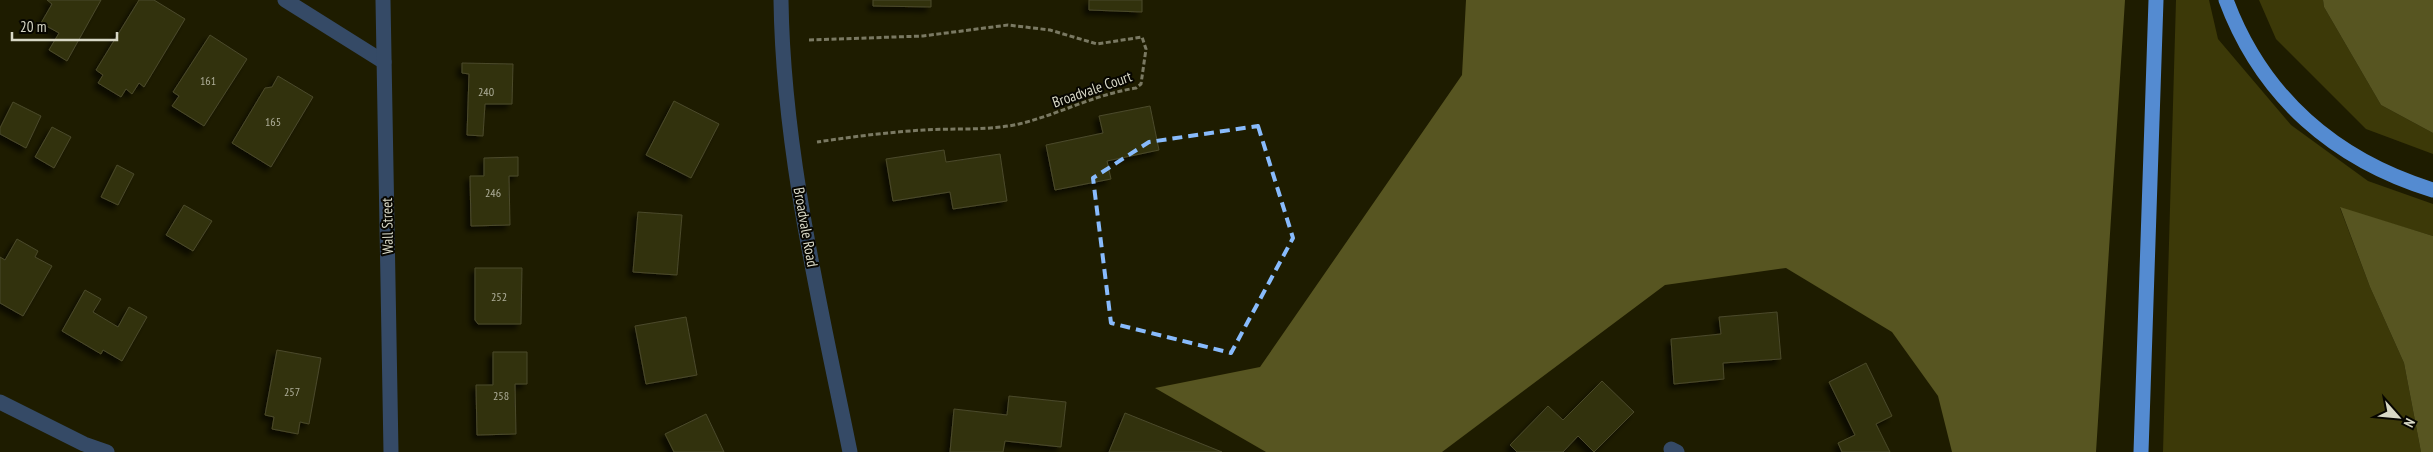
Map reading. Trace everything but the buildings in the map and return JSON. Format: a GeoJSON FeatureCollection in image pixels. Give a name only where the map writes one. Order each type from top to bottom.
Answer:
{"type":"FeatureCollection","features":[{"type":"Feature","properties":{"kind":"highway"},"geometry":{"type":"LineString","coordinates":[[2141,452],[2156,0]]}},
{"type":"Feature","properties":{"kind":"highway"},"geometry":{"type":"LineString","coordinates":[[2226,0],[2240,34],[2258,66],[2287,101],[2308,122],[2340,148],[2362,162],[2398,178],[2433,190]]}},
{"type":"Feature","properties":{"kind":"street"},"geometry":{"type":"LineString","coordinates":[[285,0],[384,62]]}},
{"type":"Feature","properties":{"kind":"street","name":"Wall Street"},"geometry":{"type":"LineString","coordinates":[[383,0],[391,452]]}},
{"type":"Feature","properties":{"kind":"street","name":"Broadvale Road"},"geometry":{"type":"LineString","coordinates":[[781,0],[793,145],[811,257],[850,452]]}},
{"type":"Feature","properties":{"kind":"street"},"geometry":{"type":"LineString","coordinates":[[0,402],[45,426],[107,452]]}},
{"type":"Feature","properties":{"kind":"path","name":"Broadvale Court"},"geometry":{"type":"LineString","coordinates":[[783,41],[923,36],[1008,25],[1050,30],[1097,44],[1142,37],[1146,49],[1141,84],[1136,88],[1088,99],[1061,112],[1018,124],[975,129],[914,131],[793,145]]}},
{"type":"Feature","properties":{"kind":"highlighted area"},"geometry":{"type":"Polygon","coordinates":[[[1258,126],[1293,238],[1231,353],[1111,323],[1093,178],[1149,142],[1258,126]]]}},
{"type":"Feature","properties":{"kind":"shaded area"},"geometry":{"type":"Polygon","coordinates":[[[1466,0],[2125,0],[2096,452],[1952,452],[1938,396],[1892,332],[1786,268],[1665,285],[1442,452],[1266,452],[1155,388],[1260,367],[1462,75],[1466,0]]]}},
{"type":"Feature","properties":{"kind":"shaded area"},"geometry":{"type":"Polygon","coordinates":[[[2176,0],[2209,0],[2218,39],[2291,125],[2368,181],[2433,204],[2433,236],[2340,208],[2370,287],[2404,363],[2421,452],[2163,452],[2176,0]]]}},
{"type":"Feature","properties":{"kind":"shaded area"},"geometry":{"type":"Polygon","coordinates":[[[2259,0],[2323,0],[2324,7],[2381,105],[2433,133],[2433,154],[2366,129],[2276,39],[2259,0]]]}},
{"type":"Feature","properties":{"kind":"shaded area"},"geometry":{"type":"Polygon","coordinates":[[[2323,0],[2433,0],[2433,133],[2381,105],[2324,7],[2323,0]]]}},
{"type":"Feature","properties":{"kind":"shaded area"},"geometry":{"type":"Polygon","coordinates":[[[2340,207],[2433,236],[2433,452],[2421,452],[2404,363],[2370,287],[2340,207]]]}}]}
